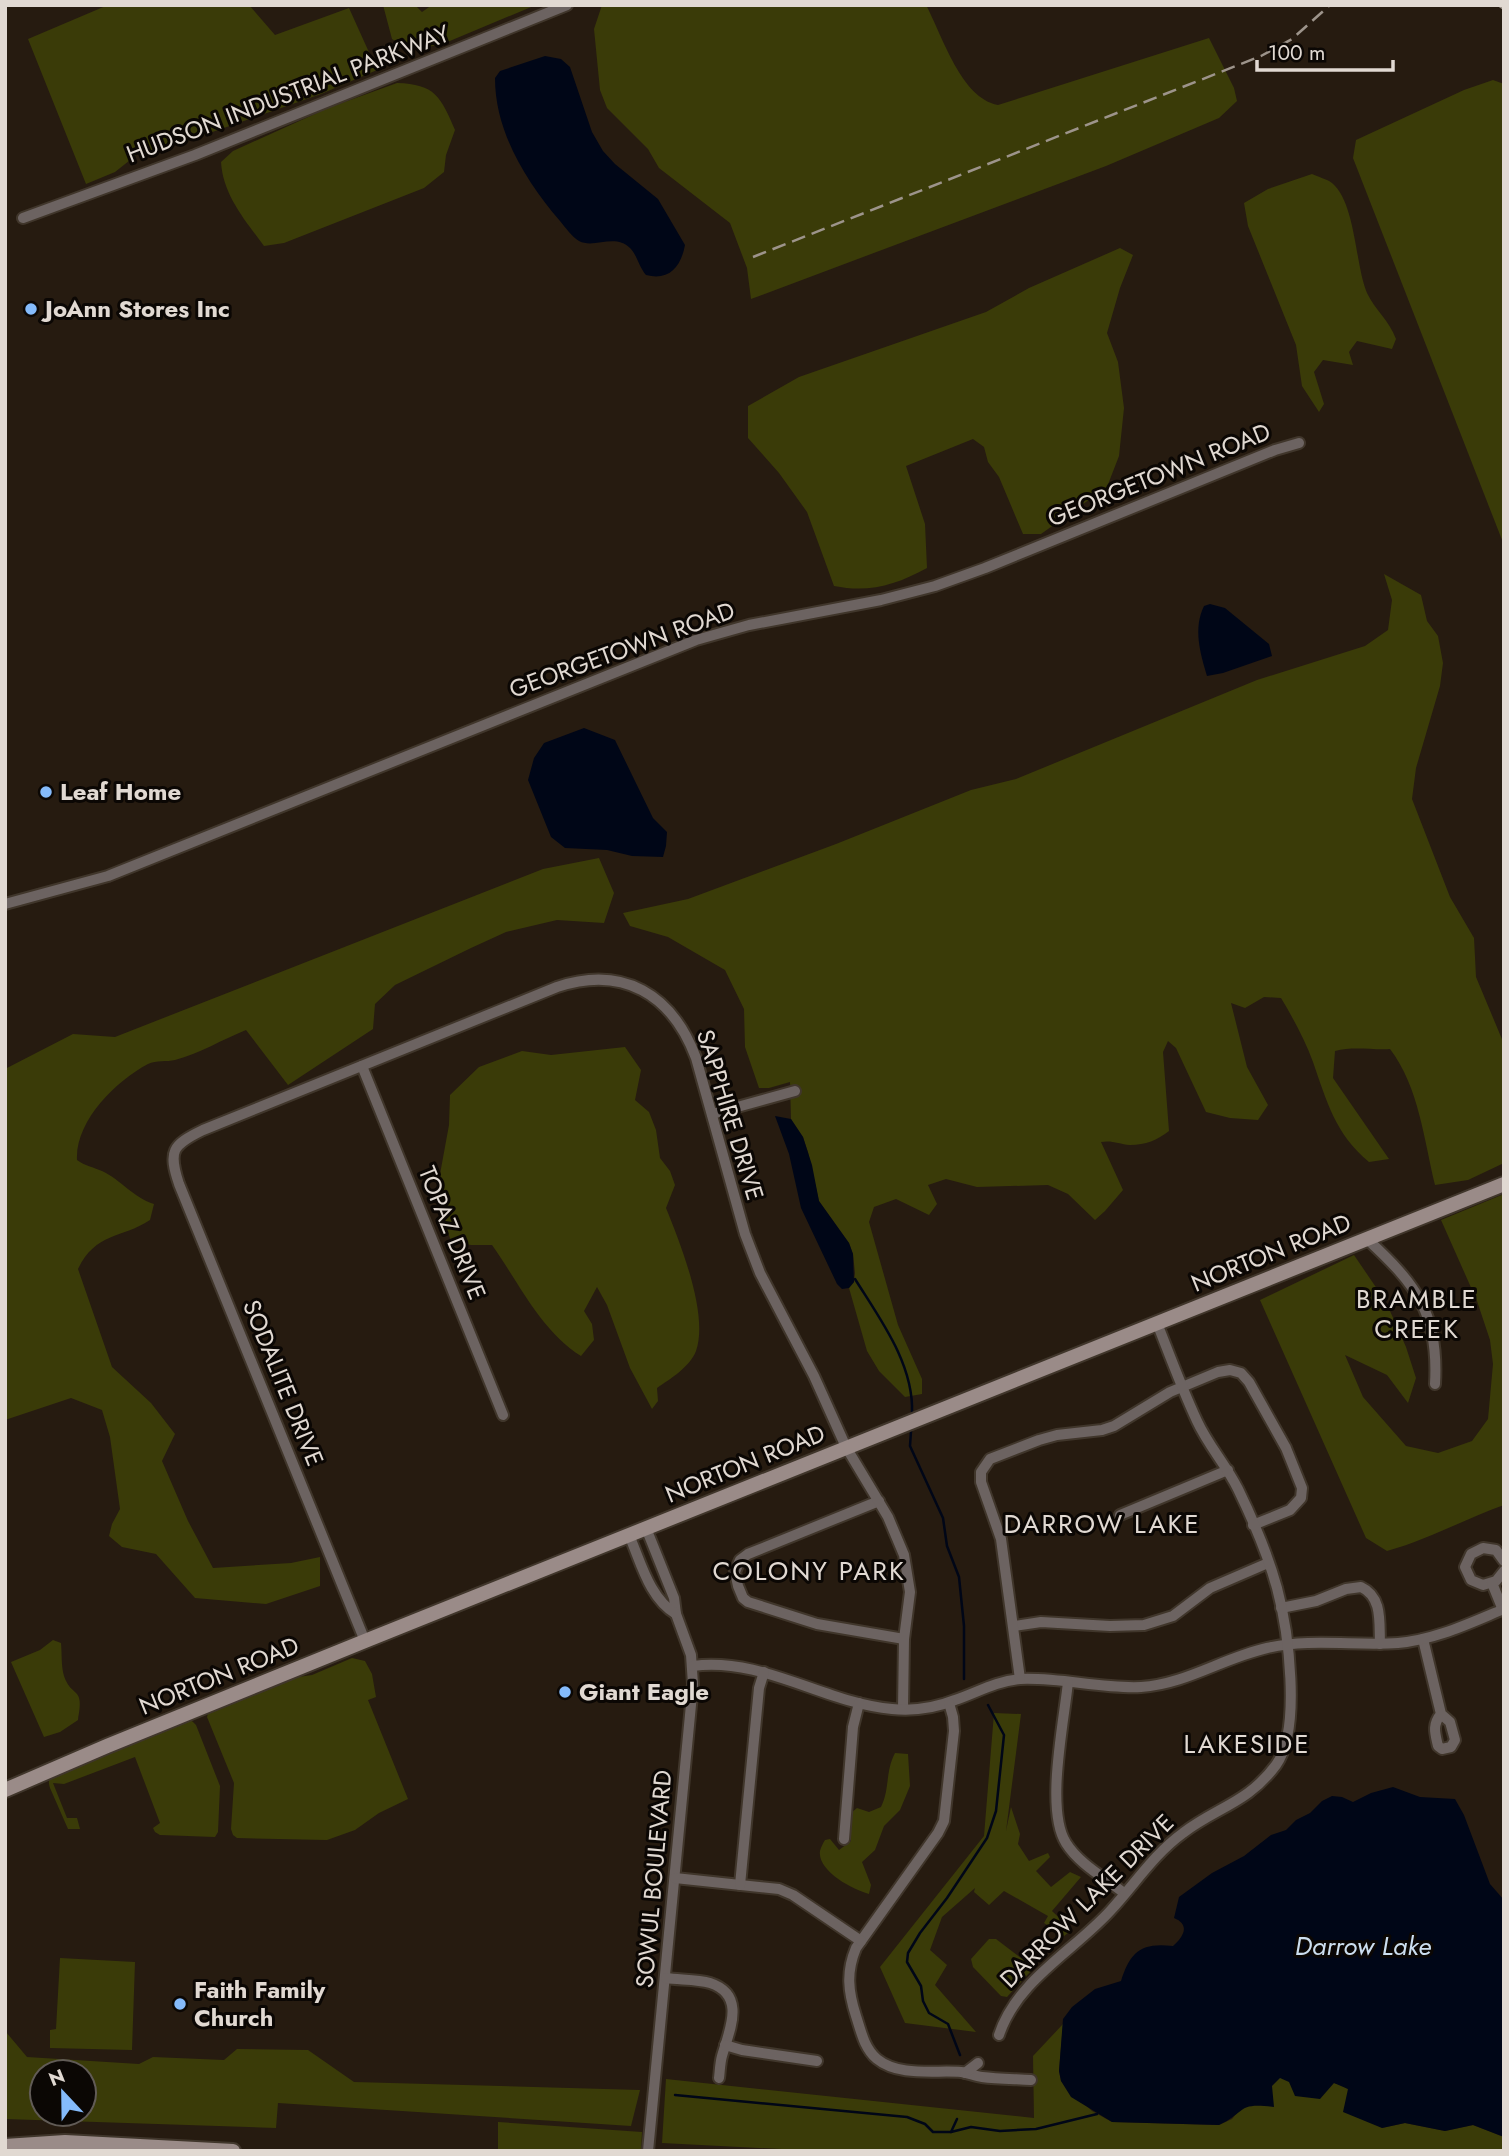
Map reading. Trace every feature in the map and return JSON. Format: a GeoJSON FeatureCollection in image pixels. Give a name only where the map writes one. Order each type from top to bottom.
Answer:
{"type":"FeatureCollection","features":[{"type":"Feature","properties":{"kind":"street","name":"HUDSON INDUSTRIAL PARKWAY"},"geometry":{"type":"LineString","coordinates":[[23,218],[195,155],[499,35],[567,5]]}},
{"type":"Feature","properties":{"kind":"street","name":"GEORGETOWN ROAD"},"geometry":{"type":"LineString","coordinates":[[5,904],[84,884],[129,868],[688,643],[749,625],[881,600],[935,586],[1275,450],[1299,443]]}},
{"type":"Feature","properties":{"kind":"street","name":"SAPPHIRE DRIVE"},"geometry":{"type":"LineString","coordinates":[[181,1141],[580,979],[604,978],[631,985],[669,1011],[678,1022],[696,1058],[745,1234],[760,1273],[814,1377],[846,1447],[888,1517],[908,1573],[910,1592],[904,1639],[903,1709]]}},
{"type":"Feature","properties":{"kind":"street","name":"TOPAZ DRIVE"},"geometry":{"type":"LineString","coordinates":[[362,1066],[503,1415]]}},
{"type":"Feature","properties":{"kind":"street"},"geometry":{"type":"LineString","coordinates":[[712,1114],[795,1091]]}},
{"type":"Feature","properties":{"kind":"street","name":"SODALITE DRIVE"},"geometry":{"type":"LineString","coordinates":[[181,1141],[172,1160],[179,1184],[365,1641]]}},
{"type":"Feature","properties":{"kind":"street","name":"NORTON ROAD"},"geometry":{"type":"LineString","coordinates":[[5,1790],[365,1641],[1504,1184]]}},
{"type":"Feature","properties":{"kind":"street"},"geometry":{"type":"LineString","coordinates":[[1367,1239],[1410,1282],[1423,1304],[1434,1343],[1434,1384]]}},
{"type":"Feature","properties":{"kind":"street","name":"DARROW LAKE DRIVE"},"geometry":{"type":"LineString","coordinates":[[999,2035],[1008,2011],[1027,1989],[1111,1910],[1153,1858],[1181,1834],[1245,1797],[1262,1783],[1279,1761],[1290,1716],[1291,1678],[1281,1608],[1268,1563],[1228,1470],[1202,1432],[1157,1323]]}},
{"type":"Feature","properties":{"kind":"street"},"geometry":{"type":"LineString","coordinates":[[1020,1679],[1001,1539],[980,1477],[983,1466],[996,1457],[1057,1435],[1094,1432],[1114,1426],[1154,1400],[1182,1386],[1224,1370],[1236,1371],[1245,1377],[1255,1392],[1286,1448],[1302,1488],[1301,1498],[1294,1507],[1253,1525]]}},
{"type":"Feature","properties":{"kind":"street"},"geometry":{"type":"LineString","coordinates":[[1120,1515],[1228,1470]]}},
{"type":"Feature","properties":{"kind":"street"},"geometry":{"type":"LineString","coordinates":[[879,1501],[748,1554],[737,1564],[735,1576],[743,1598],[753,1604],[817,1624],[904,1639]]}},
{"type":"Feature","properties":{"kind":"street","name":"SOWUL BOULEVARD"},"geometry":{"type":"LineString","coordinates":[[646,1528],[674,1598],[676,1614],[693,1666],[693,1697],[648,2151]]}},
{"type":"Feature","properties":{"kind":"street","name":"SOWUL BOULEVARD"},"geometry":{"type":"LineString","coordinates":[[629,1535],[658,1599],[676,1614]]}},
{"type":"Feature","properties":{"kind":"street"},"geometry":{"type":"LineString","coordinates":[[1504,1561],[1496,1550],[1488,1548],[1475,1552],[1468,1559],[1466,1572],[1471,1580],[1479,1584],[1492,1583],[1500,1578],[1504,1570]]}},
{"type":"Feature","properties":{"kind":"street"},"geometry":{"type":"LineString","coordinates":[[1014,1626],[1041,1622],[1144,1625],[1173,1616],[1210,1588],[1268,1563]]}},
{"type":"Feature","properties":{"kind":"street"},"geometry":{"type":"LineString","coordinates":[[693,1666],[732,1664],[859,1703],[903,1709],[927,1708],[949,1703],[992,1685],[1020,1679],[1123,1687],[1160,1685],[1198,1674],[1248,1653],[1286,1644],[1380,1644],[1423,1639],[1503,1610],[1492,1583]]}},
{"type":"Feature","properties":{"kind":"street"},"geometry":{"type":"LineString","coordinates":[[1281,1608],[1316,1601],[1346,1589],[1361,1587],[1373,1596],[1378,1608],[1380,1644]]}},
{"type":"Feature","properties":{"kind":"street"},"geometry":{"type":"LineString","coordinates":[[1423,1639],[1441,1714]]}},
{"type":"Feature","properties":{"kind":"street"},"geometry":{"type":"LineString","coordinates":[[740,1885],[759,1688],[764,1672]]}},
{"type":"Feature","properties":{"kind":"street"},"geometry":{"type":"LineString","coordinates":[[1069,1682],[1056,1794],[1057,1825],[1067,1845],[1124,1893]]}},
{"type":"Feature","properties":{"kind":"street"},"geometry":{"type":"LineString","coordinates":[[844,1839],[853,1727],[859,1703]]}},
{"type":"Feature","properties":{"kind":"street"},"geometry":{"type":"LineString","coordinates":[[949,1703],[954,1731],[944,1821],[861,1941],[851,1961],[849,1992],[865,2043],[882,2063],[937,2073],[1031,2080]]}},
{"type":"Feature","properties":{"kind":"street"},"geometry":{"type":"LineString","coordinates":[[675,1878],[771,1888],[793,1895],[861,1941]]}},
{"type":"Feature","properties":{"kind":"street"},"geometry":{"type":"LineString","coordinates":[[666,1978],[708,1983],[723,1991],[730,2001],[732,2025],[719,2078]]}},
{"type":"Feature","properties":{"kind":"street"},"geometry":{"type":"LineString","coordinates":[[725,2045],[817,2061]]}},
{"type":"Feature","properties":{"kind":"street"},"geometry":{"type":"LineString","coordinates":[[965,2073],[978,2063]]}},
{"type":"Feature","properties":{"kind":"street"},"geometry":{"type":"LineString","coordinates":[[5,2146],[65,2142],[233,2151]]}},
{"type":"Feature","properties":{"kind":"shaded area"},"geometry":{"type":"Polygon","coordinates":[[[108,5],[249,5],[275,35],[349,8],[377,70],[321,94],[178,144],[139,153],[115,172],[86,184],[28,39],[108,5]]]}},
{"type":"Feature","properties":{"kind":"shaded area"},"geometry":{"type":"Polygon","coordinates":[[[383,5],[415,5],[422,12],[432,5],[536,5],[445,43],[411,51],[392,39],[383,5]]]}},
{"type":"Feature","properties":{"kind":"shaded area"},"geometry":{"type":"Polygon","coordinates":[[[602,5],[926,5],[963,79],[985,100],[998,105],[1209,38],[1234,88],[1237,101],[1219,118],[1106,166],[751,299],[747,268],[730,223],[659,168],[648,149],[607,108],[600,90],[594,29],[602,5]]]}},
{"type":"Feature","properties":{"kind":"shaded area"},"geometry":{"type":"Polygon","coordinates":[[[1493,80],[1504,84],[1504,545],[1353,158],[1356,140],[1464,90],[1493,80]]]}},
{"type":"Feature","properties":{"kind":"shaded area"},"geometry":{"type":"Polygon","coordinates":[[[397,83],[420,86],[435,94],[441,101],[455,130],[446,155],[444,172],[424,188],[284,243],[264,246],[230,196],[221,162],[233,151],[328,108],[397,83]]]}},
{"type":"Feature","properties":{"kind":"shaded area"},"geometry":{"type":"Polygon","coordinates":[[[1312,174],[1332,183],[1340,192],[1350,219],[1367,293],[1396,339],[1392,349],[1357,341],[1349,352],[1353,365],[1323,360],[1314,372],[1324,404],[1319,412],[1302,386],[1296,345],[1248,226],[1244,203],[1268,189],[1312,174]]]}},
{"type":"Feature","properties":{"kind":"shaded area"},"geometry":{"type":"Polygon","coordinates":[[[1120,248],[1133,255],[1107,333],[1118,362],[1124,408],[1119,456],[1107,487],[1041,534],[1023,534],[999,477],[988,462],[984,447],[973,439],[906,466],[925,524],[927,568],[882,586],[859,589],[834,586],[807,512],[779,473],[748,438],[748,406],[799,377],[986,312],[1029,288],[1120,248]]]}},
{"type":"Feature","properties":{"kind":"shaded area"},"geometry":{"type":"Polygon","coordinates":[[[1384,574],[1421,595],[1427,621],[1438,636],[1443,663],[1440,686],[1416,768],[1412,799],[1450,897],[1474,938],[1476,977],[1504,1044],[1504,1163],[1468,1180],[1435,1185],[1414,1097],[1400,1064],[1390,1049],[1355,1048],[1335,1051],[1333,1078],[1389,1159],[1369,1162],[1340,1129],[1306,1046],[1281,998],[1264,997],[1245,1008],[1231,1003],[1247,1067],[1268,1105],[1258,1120],[1230,1118],[1206,1112],[1176,1048],[1168,1041],[1163,1052],[1169,1131],[1141,1144],[1101,1142],[1123,1190],[1095,1220],[1068,1194],[1048,1185],[977,1187],[946,1179],[928,1185],[937,1204],[929,1215],[896,1199],[874,1207],[869,1222],[898,1325],[922,1379],[922,1394],[905,1397],[879,1371],[867,1351],[849,1288],[854,1282],[853,1254],[849,1243],[819,1201],[803,1137],[791,1119],[790,1082],[759,1088],[745,1047],[744,1009],[725,970],[668,937],[630,926],[623,913],[688,899],[971,790],[1016,779],[1257,680],[1365,646],[1388,630],[1392,600],[1384,574]]]}},
{"type":"Feature","properties":{"kind":"shaded area"},"geometry":{"type":"Polygon","coordinates":[[[599,858],[614,893],[604,923],[557,920],[506,932],[395,985],[375,1004],[373,1029],[288,1085],[246,1030],[184,1057],[148,1064],[123,1081],[90,1117],[78,1145],[77,1160],[109,1175],[140,1198],[154,1204],[150,1220],[101,1242],[85,1257],[78,1269],[112,1367],[151,1403],[175,1434],[162,1461],[188,1521],[213,1568],[291,1563],[320,1557],[320,1586],[266,1604],[195,1598],[156,1554],[122,1547],[109,1536],[120,1509],[110,1437],[102,1410],[71,1398],[5,1420],[5,1069],[73,1034],[115,1037],[543,869],[599,858]]]}},
{"type":"Feature","properties":{"kind":"shaded area"},"geometry":{"type":"Polygon","coordinates":[[[625,1047],[641,1070],[635,1100],[649,1112],[656,1130],[660,1158],[670,1171],[675,1185],[666,1208],[691,1279],[699,1318],[699,1336],[693,1357],[679,1372],[657,1388],[658,1401],[652,1409],[630,1368],[607,1305],[597,1287],[584,1311],[592,1324],[594,1340],[581,1356],[567,1346],[542,1320],[492,1245],[451,1241],[438,1185],[449,1125],[450,1095],[479,1067],[522,1051],[551,1055],[625,1047]]]}},
{"type":"Feature","properties":{"kind":"shaded area"},"geometry":{"type":"Polygon","coordinates":[[[1504,1194],[1504,1505],[1387,1551],[1366,1538],[1260,1300],[1354,1255],[1386,1302],[1416,1378],[1408,1403],[1387,1375],[1345,1355],[1363,1397],[1406,1446],[1438,1453],[1472,1441],[1488,1419],[1493,1364],[1490,1340],[1477,1301],[1441,1220],[1504,1194]]]}},
{"type":"Feature","properties":{"kind":"shaded area"},"geometry":{"type":"Polygon","coordinates":[[[53,1640],[61,1643],[64,1676],[79,1697],[80,1709],[78,1720],[60,1732],[44,1737],[11,1662],[40,1650],[53,1640]]]}},
{"type":"Feature","properties":{"kind":"shaded area"},"geometry":{"type":"Polygon","coordinates":[[[352,1658],[365,1661],[372,1674],[376,1697],[368,1700],[408,1799],[379,1813],[355,1830],[327,1840],[237,1838],[231,1829],[234,1783],[207,1717],[209,1710],[291,1678],[312,1675],[352,1658]]]}},
{"type":"Feature","properties":{"kind":"shaded area"},"geometry":{"type":"Polygon","coordinates":[[[994,1713],[1021,1714],[1006,1831],[1011,1807],[1020,1834],[1018,1844],[1029,1861],[1048,1853],[1050,1857],[1036,1871],[1051,1887],[1070,1872],[1081,1877],[1052,1911],[1072,1930],[1064,1936],[1044,1923],[1048,1916],[1004,1891],[989,1905],[974,1892],[975,1888],[942,1917],[930,1950],[947,1965],[935,1985],[976,2032],[905,2023],[880,1967],[984,1836],[994,1713]]]}},
{"type":"Feature","properties":{"kind":"shaded area"},"geometry":{"type":"Polygon","coordinates":[[[190,1719],[196,1725],[220,1786],[218,1832],[215,1837],[160,1835],[155,1832],[153,1828],[160,1823],[135,1757],[64,1784],[53,1783],[67,1818],[77,1818],[80,1829],[68,1829],[50,1788],[50,1778],[93,1755],[190,1719]]]}},
{"type":"Feature","properties":{"kind":"shaded area"},"geometry":{"type":"Polygon","coordinates":[[[895,1753],[908,1754],[910,1786],[900,1810],[884,1826],[875,1850],[862,1862],[871,1885],[869,1894],[846,1884],[830,1872],[824,1866],[820,1851],[825,1840],[830,1839],[839,1850],[851,1841],[851,1813],[857,1808],[869,1812],[881,1807],[895,1753]]]}},
{"type":"Feature","properties":{"kind":"shaded area"},"geometry":{"type":"Polygon","coordinates":[[[989,1939],[996,1939],[1030,1965],[1031,1971],[1007,1997],[1001,1996],[973,1967],[971,1959],[989,1939]]]}},
{"type":"Feature","properties":{"kind":"shaded area"},"geometry":{"type":"Polygon","coordinates":[[[60,1958],[135,1962],[132,2050],[50,2048],[50,2030],[56,2029],[60,1958]]]}},
{"type":"Feature","properties":{"kind":"shaded area"},"geometry":{"type":"Polygon","coordinates":[[[1063,2024],[1059,2071],[1061,2081],[1092,2111],[1112,2122],[1219,2125],[1232,2119],[1241,2108],[1254,2104],[1279,2077],[1342,2086],[1358,2098],[1382,2128],[1405,2123],[1445,2131],[1473,2125],[1504,2137],[1504,2151],[821,2151],[662,2143],[666,2079],[1034,2118],[1033,2056],[1063,2024]]]}},
{"type":"Feature","properties":{"kind":"shaded area"},"geometry":{"type":"Polygon","coordinates":[[[6,2032],[27,2057],[43,2058],[28,2058],[28,2120],[5,2119],[6,2032]]]}},
{"type":"Feature","properties":{"kind":"shaded area"},"geometry":{"type":"Polygon","coordinates":[[[237,2049],[308,2050],[354,2082],[640,2090],[631,2126],[278,2103],[276,2128],[98,2122],[98,2061],[139,2064],[153,2057],[224,2060],[237,2049]]]}},
{"type":"Feature","properties":{"kind":"shaded area"},"geometry":{"type":"Polygon","coordinates":[[[498,2122],[642,2132],[641,2151],[498,2151],[498,2122]]]}},
{"type":"Feature","properties":{"kind":"water"},"geometry":{"type":"Polygon","coordinates":[[[545,56],[561,59],[570,67],[592,132],[603,151],[658,199],[685,245],[677,266],[667,274],[646,275],[630,248],[624,244],[611,241],[585,243],[576,239],[547,206],[524,172],[500,118],[495,78],[500,71],[545,56]]]}},
{"type":"Feature","properties":{"kind":"water"},"geometry":{"type":"Polygon","coordinates":[[[1210,604],[1225,608],[1269,644],[1272,656],[1207,676],[1198,632],[1204,606],[1210,604]]]}},
{"type":"Feature","properties":{"kind":"water"},"geometry":{"type":"Polygon","coordinates":[[[584,728],[615,740],[653,818],[667,832],[663,857],[565,848],[551,837],[528,780],[534,758],[544,743],[584,728]]]}},
{"type":"Feature","properties":{"kind":"water"},"geometry":{"type":"Polygon","coordinates":[[[775,1116],[791,1119],[803,1137],[819,1201],[849,1243],[853,1254],[854,1282],[849,1288],[842,1289],[837,1284],[801,1208],[789,1154],[775,1116]]]}},
{"type":"Feature","properties":{"kind":"water","name":"Darrow Lake"},"geometry":{"type":"Polygon","coordinates":[[[1393,1787],[1420,1797],[1455,1799],[1464,1815],[1490,1884],[1504,1900],[1504,2137],[1473,2125],[1445,2131],[1405,2123],[1382,2128],[1343,2112],[1348,2089],[1334,2083],[1320,2099],[1295,2096],[1289,2082],[1280,2078],[1272,2086],[1274,2107],[1247,2107],[1219,2125],[1112,2122],[1071,2097],[1061,2081],[1059,2071],[1063,2019],[1072,2007],[1095,1989],[1121,1981],[1128,1963],[1138,1951],[1153,1946],[1173,1946],[1177,1942],[1184,1931],[1182,1924],[1174,1918],[1179,1897],[1212,1873],[1244,1856],[1271,1835],[1286,1830],[1322,1801],[1332,1796],[1353,1802],[1371,1793],[1393,1787]]]}},
{"type":"Feature","properties":{"kind":"waterway"},"geometry":{"type":"LineString","coordinates":[[855,1279],[894,1343],[907,1377],[912,1413]]}},
{"type":"Feature","properties":{"kind":"waterway"},"geometry":{"type":"LineString","coordinates":[[911,1431],[910,1446],[943,1518],[947,1546],[959,1577],[964,1626],[964,1679]]}},
{"type":"Feature","properties":{"kind":"waterway"},"geometry":{"type":"LineString","coordinates":[[960,2055],[948,2024],[929,2013],[923,2001],[921,1986],[907,1962],[908,1953],[920,1933],[987,1838],[996,1811],[1004,1735],[988,1705]]}},
{"type":"Feature","properties":{"kind":"waterway"},"geometry":{"type":"LineString","coordinates":[[675,2095],[907,2117],[925,2124],[933,2132],[951,2132],[971,2127],[1000,2131],[1036,2129],[1097,2114]]}},
{"type":"Feature","properties":{"kind":"waterway"},"geometry":{"type":"LineString","coordinates":[[951,2132],[957,2119]]}},
{"type":"Feature","properties":{"kind":"railway"},"geometry":{"type":"LineString","coordinates":[[753,257],[1261,56],[1292,39],[1330,5]]}},
{"type":"Feature","properties":{"kind":"railway"},"geometry":{"type":"LineString","coordinates":[[1498,5],[1504,9]]}},
{"type":"Feature","properties":{"kind":"place","name":"JoAnn Stores Inc"},"geometry":{"type":"Point","coordinates":[31,309]}},
{"type":"Feature","properties":{"kind":"place","name":"Leaf Home"},"geometry":{"type":"Point","coordinates":[46,792]}},
{"type":"Feature","properties":{"kind":"place","name":"Giant Eagle"},"geometry":{"type":"Point","coordinates":[565,1692]}},
{"type":"Feature","properties":{"kind":"place","name":"Faith Family Church"},"geometry":{"type":"Point","coordinates":[180,2004]}},
{"type":"Feature","properties":{"kind":"district","name":"BRAMBLE CREEK"},"geometry":{"type":"Point","coordinates":[1417,1314]}},
{"type":"Feature","properties":{"kind":"district","name":"DARROW LAKE"},"geometry":{"type":"Point","coordinates":[1102,1524]}},
{"type":"Feature","properties":{"kind":"district","name":"COLONY PARK"},"geometry":{"type":"Point","coordinates":[809,1571]}},
{"type":"Feature","properties":{"kind":"district","name":"LAKESIDE"},"geometry":{"type":"Point","coordinates":[1247,1744]}}]}
